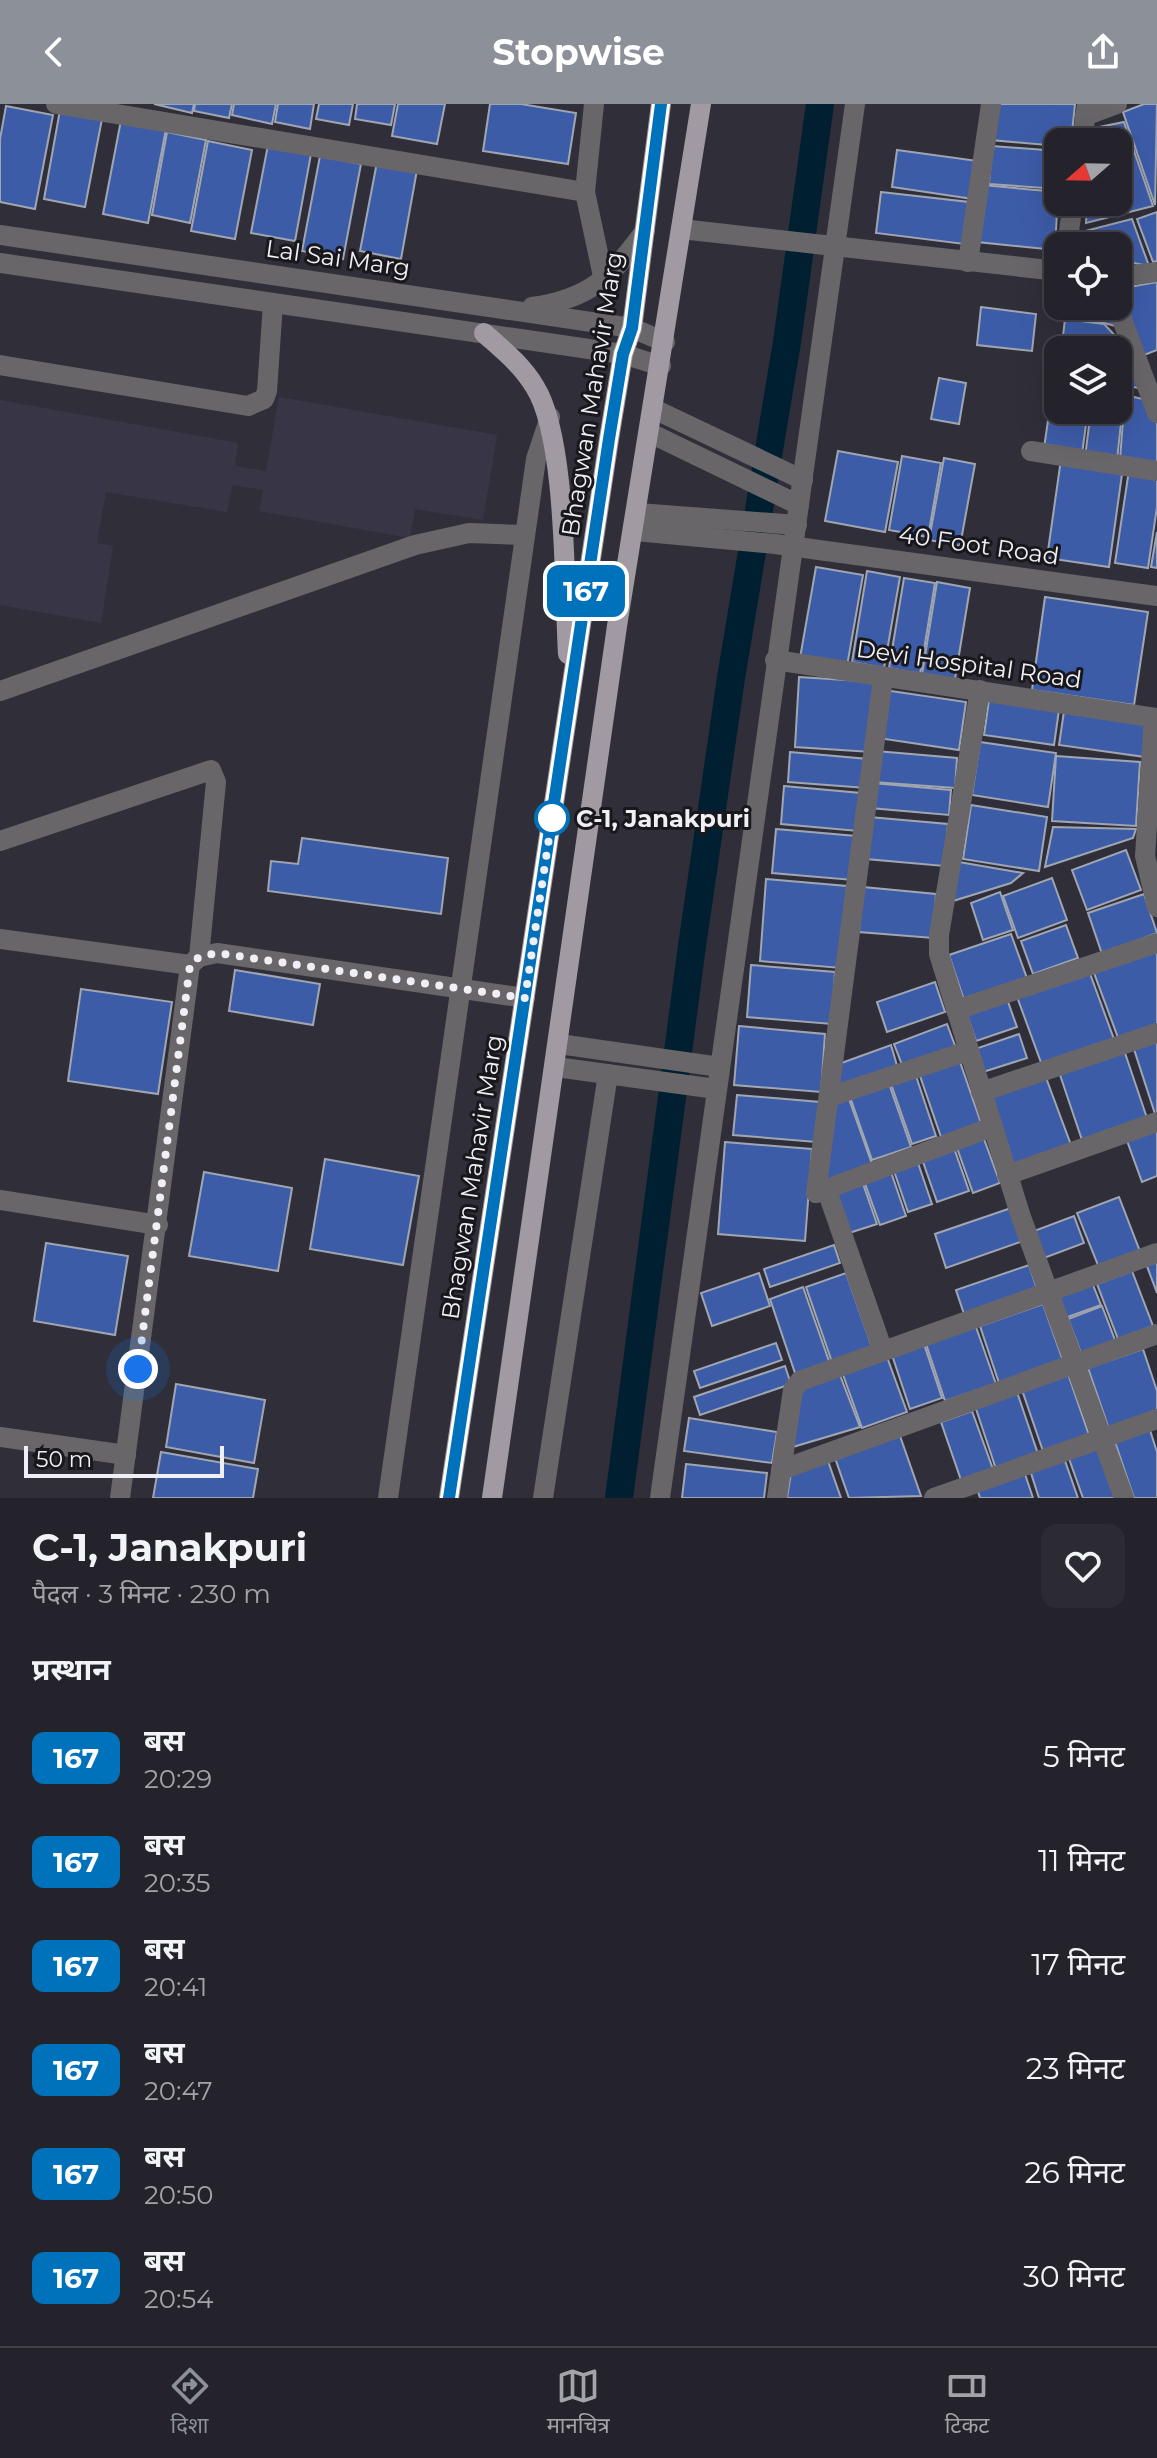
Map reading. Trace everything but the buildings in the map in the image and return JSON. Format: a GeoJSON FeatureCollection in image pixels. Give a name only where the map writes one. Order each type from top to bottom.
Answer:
{"type":"FeatureCollection","features":[{"type":"Feature","properties":{"kind":"main road","name":"Bhagwan Mahavir Marg"},"geometry":{"type":"LineString","coordinates":[[449,1498],[623,354],[632,328],[661,104]]}},
{"type":"Feature","properties":{"kind":"main road"},"geometry":{"type":"LineString","coordinates":[[492,1498],[617,626],[701,104]]}},
{"type":"Feature","properties":{"kind":"main road"},"geometry":{"type":"LineString","coordinates":[[484,333],[516,361],[536,388],[550,417],[557,460],[571,694]]}},
{"type":"Feature","properties":{"kind":"street"},"geometry":{"type":"LineString","coordinates":[[56,104],[585,192]]}},
{"type":"Feature","properties":{"kind":"street"},"geometry":{"type":"LineString","coordinates":[[594,104],[585,192],[604,281]]}},
{"type":"Feature","properties":{"kind":"street"},"geometry":{"type":"LineString","coordinates":[[660,1498],[775,660],[787,524],[826,243],[855,104]]}},
{"type":"Feature","properties":{"kind":"street"},"geometry":{"type":"LineString","coordinates":[[968,262],[991,104]]}},
{"type":"Feature","properties":{"kind":"street"},"geometry":{"type":"LineString","coordinates":[[1086,110],[1117,104]]}},
{"type":"Feature","properties":{"kind":"street"},"geometry":{"type":"LineString","coordinates":[[681,229],[1044,270]]}},
{"type":"Feature","properties":{"kind":"street"},"geometry":{"type":"LineString","coordinates":[[508,310],[553,304],[582,295],[604,281],[645,231]]}},
{"type":"Feature","properties":{"kind":"street","name":"Lal Sai Marg"},"geometry":{"type":"LineString","coordinates":[[0,235],[632,328],[665,342]]}},
{"type":"Feature","properties":{"kind":"street"},"geometry":{"type":"LineString","coordinates":[[0,263],[623,354],[661,366]]}},
{"type":"Feature","properties":{"kind":"street"},"geometry":{"type":"LineString","coordinates":[[1132,275],[1157,272]]}},
{"type":"Feature","properties":{"kind":"street"},"geometry":{"type":"LineString","coordinates":[[0,365],[248,406],[264,399],[267,391],[273,303]]}},
{"type":"Feature","properties":{"kind":"street"},"geometry":{"type":"LineString","coordinates":[[1122,320],[1157,413]]}},
{"type":"Feature","properties":{"kind":"street"},"geometry":{"type":"LineString","coordinates":[[654,409],[794,476]]}},
{"type":"Feature","properties":{"kind":"street"},"geometry":{"type":"LineString","coordinates":[[388,1498],[463,989],[536,459],[550,417]]}},
{"type":"Feature","properties":{"kind":"street"},"geometry":{"type":"LineString","coordinates":[[650,433],[713,463],[787,524]]}},
{"type":"Feature","properties":{"kind":"street"},"geometry":{"type":"LineString","coordinates":[[1031,451],[1157,471]]}},
{"type":"Feature","properties":{"kind":"street","name":"40 Foot Road"},"geometry":{"type":"LineString","coordinates":[[636,522],[702,526],[787,524],[1157,596]]}},
{"type":"Feature","properties":{"kind":"street"},"geometry":{"type":"LineString","coordinates":[[0,691],[415,545],[469,533],[525,535]]}},
{"type":"Feature","properties":{"kind":"street","name":"Devi Hospital Road"},"geometry":{"type":"LineString","coordinates":[[775,660],[1156,718]]}},
{"type":"Feature","properties":{"kind":"street"},"geometry":{"type":"LineString","coordinates":[[883,678],[816,1193],[992,1127]]}},
{"type":"Feature","properties":{"kind":"street"},"geometry":{"type":"LineString","coordinates":[[980,690],[939,935],[943,972],[1007,1175],[1124,1498]]}},
{"type":"Feature","properties":{"kind":"street"},"geometry":{"type":"LineString","coordinates":[[1156,718],[1145,856],[1157,907]]}},
{"type":"Feature","properties":{"kind":"street"},"geometry":{"type":"LineString","coordinates":[[0,841],[211,770],[216,782],[120,1498]]}},
{"type":"Feature","properties":{"kind":"street"},"geometry":{"type":"LineString","coordinates":[[0,939],[194,961],[217,953],[525,998]]}},
{"type":"Feature","properties":{"kind":"street"},"geometry":{"type":"LineString","coordinates":[[956,1010],[1157,943]]}},
{"type":"Feature","properties":{"kind":"street"},"geometry":{"type":"LineString","coordinates":[[981,1092],[1157,1033]]}},
{"type":"Feature","properties":{"kind":"street"},"geometry":{"type":"LineString","coordinates":[[559,1044],[720,1067]]}},
{"type":"Feature","properties":{"kind":"street"},"geometry":{"type":"LineString","coordinates":[[829,1097],[968,1051]]}},
{"type":"Feature","properties":{"kind":"street"},"geometry":{"type":"LineString","coordinates":[[556,1067],[716,1089]]}},
{"type":"Feature","properties":{"kind":"street"},"geometry":{"type":"LineString","coordinates":[[543,1498],[616,1076]]}},
{"type":"Feature","properties":{"kind":"street"},"geometry":{"type":"LineString","coordinates":[[1007,1175],[1157,1122]]}},
{"type":"Feature","properties":{"kind":"street"},"geometry":{"type":"LineString","coordinates":[[826,1188],[883,1351]]}},
{"type":"Feature","properties":{"kind":"street"},"geometry":{"type":"LineString","coordinates":[[0,1200],[158,1225]]}},
{"type":"Feature","properties":{"kind":"street"},"geometry":{"type":"LineString","coordinates":[[777,1498],[795,1384],[1157,1253]]}},
{"type":"Feature","properties":{"kind":"street"},"geometry":{"type":"LineString","coordinates":[[781,1470],[1157,1334]]}},
{"type":"Feature","properties":{"kind":"street"},"geometry":{"type":"LineString","coordinates":[[934,1498],[1157,1419]]}},
{"type":"Feature","properties":{"kind":"street"},"geometry":{"type":"LineString","coordinates":[[0,1437],[126,1455]]}},
{"type":"Feature","properties":{"kind":"shaded area"},"geometry":{"type":"Polygon","coordinates":[[[279,397],[497,435],[483,520],[415,509],[410,538],[259,511],[263,490],[232,485],[227,512],[106,492],[97,543],[113,546],[101,623],[0,605],[0,400],[238,443],[235,466],[266,471],[279,397]]]}},
{"type":"Feature","properties":{"kind":"waterway"},"geometry":{"type":"LineString","coordinates":[[619,1498],[692,946],[731,678],[787,342],[820,104]]}},
{"type":"Feature","properties":{"kind":"bus line","name":"167"},"geometry":{"type":"LineString","coordinates":[[449,1498],[609,439],[623,354],[632,328],[661,104]]}},
{"type":"Feature","properties":{"kind":"place","name":"C-1, Janakpuri"},"geometry":{"type":"Point","coordinates":[552,818]}},
{"type":"Feature","properties":{"kind":"route"},"geometry":{"type":"LineString","coordinates":[[138,1369],[190,965],[199,957],[217,953],[525,998],[552,815],[552,818]]}}]}
